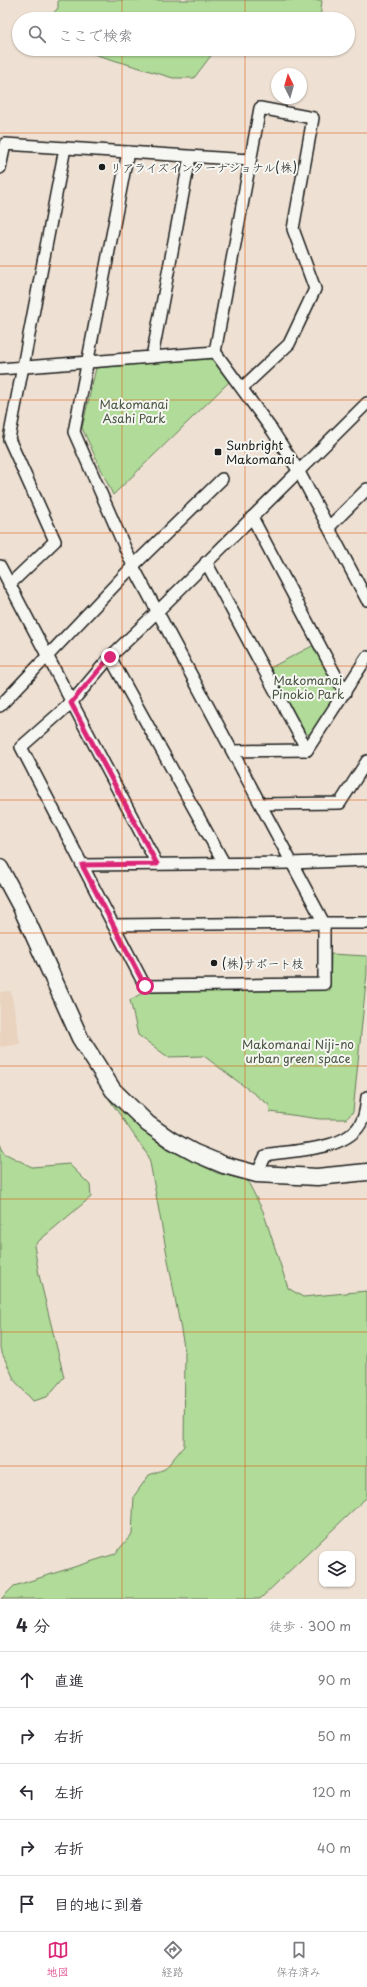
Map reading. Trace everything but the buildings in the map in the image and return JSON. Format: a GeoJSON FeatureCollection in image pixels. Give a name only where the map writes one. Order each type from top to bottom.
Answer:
{"type":"FeatureCollection","features":[{"type":"Feature","properties":{"kind":"main road"},"geometry":{"type":"LineString","coordinates":[[0,868],[21,907],[80,1038],[113,1090],[148,1124],[171,1140],[195,1153],[224,1165],[257,1174],[317,1177],[367,1172]]}},
{"type":"Feature","properties":{"kind":"street"},"geometry":{"type":"LineString","coordinates":[[242,388],[289,344],[316,289],[293,229],[313,118],[260,108],[249,160],[216,352],[298,470],[367,600]]}},
{"type":"Feature","properties":{"kind":"street"},"geometry":{"type":"LineString","coordinates":[[0,168],[5,144],[249,160]]}},
{"type":"Feature","properties":{"kind":"street"},"geometry":{"type":"LineString","coordinates":[[9,585],[55,541],[9,439],[65,148]]}},
{"type":"Feature","properties":{"kind":"street"},"geometry":{"type":"LineString","coordinates":[[128,152],[74,432],[133,566],[158,611],[262,804],[291,863],[324,923],[324,984],[145,986],[21,748],[71,703],[110,657],[158,611],[367,403]]}},
{"type":"Feature","properties":{"kind":"street"},"geometry":{"type":"LineString","coordinates":[[152,357],[190,156]]}},
{"type":"Feature","properties":{"kind":"street"},"geometry":{"type":"LineString","coordinates":[[0,369],[216,352]]}},
{"type":"Feature","properties":{"kind":"street"},"geometry":{"type":"LineString","coordinates":[[0,706],[133,566],[222,479]]}},
{"type":"Feature","properties":{"kind":"street"},"geometry":{"type":"LineString","coordinates":[[329,527],[367,489]]}},
{"type":"Feature","properties":{"kind":"street"},"geometry":{"type":"LineString","coordinates":[[252,516],[345,693]]}},
{"type":"Feature","properties":{"kind":"street"},"geometry":{"type":"LineString","coordinates":[[206,562],[307,750]]}},
{"type":"Feature","properties":{"kind":"street"},"geometry":{"type":"LineString","coordinates":[[0,566],[157,864]]}},
{"type":"Feature","properties":{"kind":"street"},"geometry":{"type":"LineString","coordinates":[[110,657],[224,863]]}},
{"type":"Feature","properties":{"kind":"street"},"geometry":{"type":"LineString","coordinates":[[307,750],[367,657]]}},
{"type":"Feature","properties":{"kind":"street"},"geometry":{"type":"LineString","coordinates":[[233,751],[307,750]]}},
{"type":"Feature","properties":{"kind":"street"},"geometry":{"type":"LineString","coordinates":[[262,804],[340,803],[367,761]]}},
{"type":"Feature","properties":{"kind":"street"},"geometry":{"type":"LineString","coordinates":[[82,865],[291,863],[367,860]]}},
{"type":"Feature","properties":{"kind":"street"},"geometry":{"type":"LineString","coordinates":[[113,925],[367,923]]}},
{"type":"Feature","properties":{"kind":"street"},"geometry":{"type":"LineString","coordinates":[[257,1174],[265,1157],[270,1154],[330,1145],[342,1140],[362,1122],[367,1097]]}},
{"type":"Feature","properties":{"kind":"shaded area"},"geometry":{"type":"Polygon","coordinates":[[[11,991],[20,1044],[0,1047],[0,992],[11,991]]]}},
{"type":"Feature","properties":{"kind":"green space"},"geometry":{"type":"Polygon","coordinates":[[[58,0],[322,1],[321,12],[54,12],[58,8],[58,0]]]}},
{"type":"Feature","properties":{"kind":"green space"},"geometry":{"type":"Polygon","coordinates":[[[100,56],[211,56],[194,78],[173,78],[100,56]]]}},
{"type":"Feature","properties":{"kind":"green space","name":"Makomanai Asahi Park"},"geometry":{"type":"Polygon","coordinates":[[[212,357],[229,382],[113,495],[82,428],[96,368],[212,357]]]}},
{"type":"Feature","properties":{"kind":"green space","name":"Makomanai Pinokio Park"},"geometry":{"type":"Polygon","coordinates":[[[314,645],[338,693],[311,735],[305,733],[270,668],[314,645]]]}},
{"type":"Feature","properties":{"kind":"green space","name":"Makomanai Niji-no urban green space"},"geometry":{"type":"Polygon","coordinates":[[[331,954],[367,956],[367,973],[353,1112],[346,1119],[320,1119],[270,1112],[269,1105],[204,1056],[168,1057],[138,1035],[130,1000],[144,992],[330,990],[331,954]]]}},
{"type":"Feature","properties":{"kind":"green space"},"geometry":{"type":"Polygon","coordinates":[[[109,1099],[164,1147],[217,1173],[247,1180],[263,1211],[288,1288],[303,1297],[367,1291],[367,1497],[260,1599],[1,1599],[14,1586],[115,1554],[132,1534],[134,1496],[149,1475],[165,1469],[184,1446],[185,1352],[149,1157],[109,1099]]]}},
{"type":"Feature","properties":{"kind":"green space"},"geometry":{"type":"Polygon","coordinates":[[[0,1144],[4,1153],[32,1167],[69,1164],[90,1185],[91,1197],[34,1245],[39,1275],[64,1377],[47,1397],[33,1401],[15,1381],[0,1349],[0,1144]]]}},
{"type":"Feature","properties":{"kind":"place","name":"リアライズインターナショナル(株)"},"geometry":{"type":"Point","coordinates":[102,167]}},
{"type":"Feature","properties":{"kind":"place","name":"Sunbright Makomanai"},"geometry":{"type":"Point","coordinates":[218,452]}},
{"type":"Feature","properties":{"kind":"place","name":"(株)サポート枝"},"geometry":{"type":"Point","coordinates":[214,963]}},
{"type":"Feature","properties":{"kind":"route"},"geometry":{"type":"LineString","coordinates":[[110,657],[71,703],[157,864],[82,865],[145,986]]}}]}
